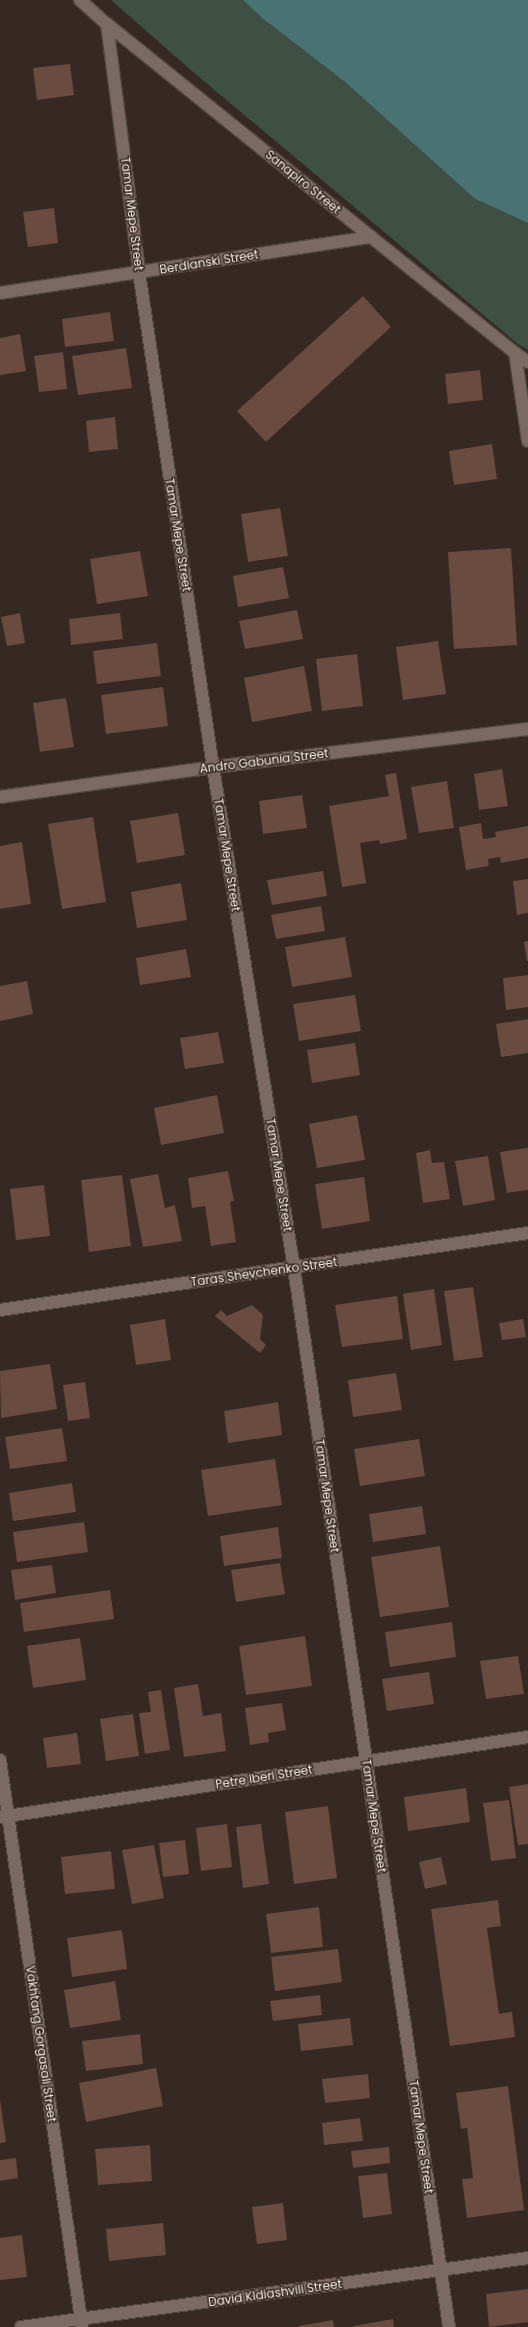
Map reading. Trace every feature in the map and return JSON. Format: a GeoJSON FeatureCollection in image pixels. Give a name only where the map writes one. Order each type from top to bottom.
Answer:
{"type":"FeatureCollection","features":[{"type":"Feature","properties":{"kind":"street","name":"Sanapiro Street"},"geometry":{"type":"LineString","coordinates":[[80,0],[107,24],[528,362]]}},
{"type":"Feature","properties":{"kind":"street","name":"Tamar Mepe Street"},"geometry":{"type":"LineString","coordinates":[[107,24],[139,272],[213,767],[294,1268],[449,2327]]}},
{"type":"Feature","properties":{"kind":"street","name":"Berdianski Street"},"geometry":{"type":"LineString","coordinates":[[0,293],[371,237]]}},
{"type":"Feature","properties":{"kind":"street"},"geometry":{"type":"LineString","coordinates":[[515,353],[528,441]]}},
{"type":"Feature","properties":{"kind":"street","name":"Andro Gabunia Street"},"geometry":{"type":"LineString","coordinates":[[0,796],[213,767],[528,729]]}},
{"type":"Feature","properties":{"kind":"street","name":"Taras Shevchenko Street"},"geometry":{"type":"LineString","coordinates":[[0,1310],[528,1233]]}},
{"type":"Feature","properties":{"kind":"street","name":"Petre Iberi Street"},"geometry":{"type":"LineString","coordinates":[[4,1817],[528,1737]]}},
{"type":"Feature","properties":{"kind":"street","name":"Vakhtang Gorgasali Street"},"geometry":{"type":"LineString","coordinates":[[0,1760],[4,1817],[81,2323]]}},
{"type":"Feature","properties":{"kind":"street","name":"David Kldiashvili Street"},"geometry":{"type":"LineString","coordinates":[[21,2327],[81,2323],[528,2258]]}},
{"type":"Feature","properties":{"kind":"green space"},"geometry":{"type":"Polygon","coordinates":[[[111,0],[243,0],[262,18],[345,82],[475,199],[528,223],[528,350],[518,344],[193,72],[111,0]]]}},
{"type":"Feature","properties":{"kind":"water"},"geometry":{"type":"Polygon","coordinates":[[[243,0],[528,0],[528,223],[475,199],[345,82],[262,18],[243,0]]]}},
{"type":"Feature","properties":{"kind":"building"},"geometry":{"type":"Polygon","coordinates":[[[70,64],[74,95],[37,100],[33,68],[70,64]]]}},
{"type":"Feature","properties":{"kind":"building"},"geometry":{"type":"Polygon","coordinates":[[[54,208],[58,243],[28,247],[23,212],[54,208]]]}},
{"type":"Feature","properties":{"kind":"building"},"geometry":{"type":"Polygon","coordinates":[[[363,296],[391,327],[266,442],[237,411],[363,296]]]}},
{"type":"Feature","properties":{"kind":"building"},"geometry":{"type":"Polygon","coordinates":[[[110,312],[114,341],[65,347],[62,319],[110,312]]]}},
{"type":"Feature","properties":{"kind":"building"},"geometry":{"type":"Polygon","coordinates":[[[20,334],[26,371],[0,375],[0,338],[20,334]]]}},
{"type":"Feature","properties":{"kind":"building"},"geometry":{"type":"Polygon","coordinates":[[[126,348],[132,388],[78,395],[72,356],[126,348]]]}},
{"type":"Feature","properties":{"kind":"building"},"geometry":{"type":"Polygon","coordinates":[[[63,352],[67,389],[39,392],[34,356],[63,352]]]}},
{"type":"Feature","properties":{"kind":"building"},"geometry":{"type":"Polygon","coordinates":[[[480,370],[483,400],[448,404],[445,374],[480,370]]]}},
{"type":"Feature","properties":{"kind":"building"},"geometry":{"type":"Polygon","coordinates":[[[115,417],[118,449],[89,452],[86,421],[115,417]]]}},
{"type":"Feature","properties":{"kind":"building"},"geometry":{"type":"Polygon","coordinates":[[[492,444],[497,479],[454,485],[449,451],[492,444]]]}},
{"type":"Feature","properties":{"kind":"building"},"geometry":{"type":"Polygon","coordinates":[[[280,508],[288,556],[248,562],[241,514],[280,508]]]}},
{"type":"Feature","properties":{"kind":"building"},"geometry":{"type":"Polygon","coordinates":[[[511,548],[517,645],[454,649],[448,552],[511,548]]]}},
{"type":"Feature","properties":{"kind":"building"},"geometry":{"type":"Polygon","coordinates":[[[140,551],[148,596],[97,604],[90,559],[140,551]]]}},
{"type":"Feature","properties":{"kind":"building"},"geometry":{"type":"Polygon","coordinates":[[[283,567],[289,598],[238,607],[233,576],[283,567]]]}},
{"type":"Feature","properties":{"kind":"building"},"geometry":{"type":"Polygon","coordinates":[[[297,610],[303,639],[245,649],[239,621],[297,610]]]}},
{"type":"Feature","properties":{"kind":"building"},"geometry":{"type":"Polygon","coordinates":[[[20,613],[25,643],[7,646],[1,617],[20,613]]]}},
{"type":"Feature","properties":{"kind":"building"},"geometry":{"type":"Polygon","coordinates":[[[120,613],[123,639],[71,645],[69,619],[120,613]]]}},
{"type":"Feature","properties":{"kind":"building"},"geometry":{"type":"Polygon","coordinates":[[[438,641],[446,694],[403,700],[396,647],[438,641]]]}},
{"type":"Feature","properties":{"kind":"building"},"geometry":{"type":"Polygon","coordinates":[[[157,643],[161,676],[97,684],[93,651],[157,643]]]}},
{"type":"Feature","properties":{"kind":"building"},"geometry":{"type":"Polygon","coordinates":[[[357,654],[363,706],[322,711],[316,659],[357,654]]]}},
{"type":"Feature","properties":{"kind":"building"},"geometry":{"type":"Polygon","coordinates":[[[304,666],[312,711],[252,722],[244,678],[304,666]]]}},
{"type":"Feature","properties":{"kind":"building"},"geometry":{"type":"Polygon","coordinates":[[[163,687],[168,726],[106,734],[101,695],[163,687]]]}},
{"type":"Feature","properties":{"kind":"building"},"geometry":{"type":"Polygon","coordinates":[[[66,698],[74,747],[40,752],[33,703],[66,698]]]}},
{"type":"Feature","properties":{"kind":"building"},"geometry":{"type":"Polygon","coordinates":[[[502,769],[508,806],[479,810],[474,774],[502,769]]]}},
{"type":"Feature","properties":{"kind":"building"},"geometry":{"type":"Polygon","coordinates":[[[396,773],[407,839],[380,844],[379,840],[360,843],[366,883],[342,887],[329,806],[389,796],[385,775],[396,773]]]}},
{"type":"Feature","properties":{"kind":"building"},"geometry":{"type":"Polygon","coordinates":[[[447,781],[454,828],[419,833],[411,787],[447,781]]]}},
{"type":"Feature","properties":{"kind":"building"},"geometry":{"type":"Polygon","coordinates":[[[302,795],[307,828],[263,834],[259,801],[302,795]]]}},
{"type":"Feature","properties":{"kind":"building"},"geometry":{"type":"Polygon","coordinates":[[[178,813],[185,855],[137,863],[130,821],[178,813]]]}},
{"type":"Feature","properties":{"kind":"building"},"geometry":{"type":"Polygon","coordinates":[[[93,817],[106,902],[62,909],[48,824],[93,817]]]}},
{"type":"Feature","properties":{"kind":"building"},"geometry":{"type":"Polygon","coordinates":[[[481,823],[483,839],[496,837],[495,832],[528,826],[528,858],[501,863],[500,857],[488,859],[489,866],[466,870],[459,827],[481,823]]]}},
{"type":"Feature","properties":{"kind":"building"},"geometry":{"type":"Polygon","coordinates":[[[22,842],[31,904],[0,909],[0,846],[22,842]]]}},
{"type":"Feature","properties":{"kind":"building"},"geometry":{"type":"Polygon","coordinates":[[[323,871],[327,896],[272,905],[267,880],[323,871]]]}},
{"type":"Feature","properties":{"kind":"building"},"geometry":{"type":"Polygon","coordinates":[[[528,879],[528,913],[517,915],[513,881],[528,879]]]}},
{"type":"Feature","properties":{"kind":"building"},"geometry":{"type":"Polygon","coordinates":[[[181,883],[187,920],[137,928],[131,892],[181,883]]]}},
{"type":"Feature","properties":{"kind":"building"},"geometry":{"type":"Polygon","coordinates":[[[321,906],[325,931],[276,939],[271,915],[321,906]]]}},
{"type":"Feature","properties":{"kind":"building"},"geometry":{"type":"Polygon","coordinates":[[[345,937],[352,977],[292,987],[285,947],[345,937]]]}},
{"type":"Feature","properties":{"kind":"building"},"geometry":{"type":"Polygon","coordinates":[[[528,941],[528,961],[527,961],[524,942],[528,941]]]}},
{"type":"Feature","properties":{"kind":"building"},"geometry":{"type":"Polygon","coordinates":[[[186,949],[191,977],[140,985],[136,958],[186,949]]]}},
{"type":"Feature","properties":{"kind":"building"},"geometry":{"type":"Polygon","coordinates":[[[528,975],[528,1007],[506,1010],[503,978],[528,975]]]}},
{"type":"Feature","properties":{"kind":"building"},"geometry":{"type":"Polygon","coordinates":[[[27,981],[33,1014],[0,1021],[0,986],[27,981]]]}},
{"type":"Feature","properties":{"kind":"building"},"geometry":{"type":"Polygon","coordinates":[[[355,995],[361,1031],[299,1041],[293,1004],[355,995]]]}},
{"type":"Feature","properties":{"kind":"building"},"geometry":{"type":"Polygon","coordinates":[[[528,1019],[528,1053],[501,1057],[496,1024],[528,1019]]]}},
{"type":"Feature","properties":{"kind":"building"},"geometry":{"type":"Polygon","coordinates":[[[218,1032],[224,1063],[185,1069],[180,1038],[218,1032]]]}},
{"type":"Feature","properties":{"kind":"building"},"geometry":{"type":"Polygon","coordinates":[[[355,1043],[360,1075],[312,1083],[307,1050],[355,1043]]]}},
{"type":"Feature","properties":{"kind":"building"},"geometry":{"type":"Polygon","coordinates":[[[217,1095],[224,1133],[161,1145],[154,1108],[217,1095]]]}},
{"type":"Feature","properties":{"kind":"building"},"geometry":{"type":"Polygon","coordinates":[[[357,1115],[365,1160],[317,1168],[309,1124],[357,1115]]]}},
{"type":"Feature","properties":{"kind":"building"},"geometry":{"type":"Polygon","coordinates":[[[528,1148],[528,1190],[507,1193],[500,1152],[528,1148]]]}},
{"type":"Feature","properties":{"kind":"building"},"geometry":{"type":"Polygon","coordinates":[[[430,1150],[432,1163],[444,1162],[450,1199],[423,1203],[416,1153],[430,1150]]]}},
{"type":"Feature","properties":{"kind":"building"},"geometry":{"type":"Polygon","coordinates":[[[488,1156],[495,1200],[463,1206],[455,1161],[488,1156]]]}},
{"type":"Feature","properties":{"kind":"building"},"geometry":{"type":"Polygon","coordinates":[[[228,1171],[234,1201],[230,1202],[236,1242],[211,1246],[205,1206],[192,1208],[188,1178],[228,1171]]]}},
{"type":"Feature","properties":{"kind":"building"},"geometry":{"type":"Polygon","coordinates":[[[158,1174],[165,1208],[175,1205],[182,1241],[143,1247],[130,1179],[158,1174]]]}},
{"type":"Feature","properties":{"kind":"building"},"geometry":{"type":"Polygon","coordinates":[[[122,1175],[131,1246],[89,1252],[81,1180],[122,1175]]]}},
{"type":"Feature","properties":{"kind":"building"},"geometry":{"type":"Polygon","coordinates":[[[364,1177],[370,1221],[322,1229],[315,1184],[364,1177]]]}},
{"type":"Feature","properties":{"kind":"building"},"geometry":{"type":"Polygon","coordinates":[[[44,1185],[50,1236],[16,1240],[10,1189],[44,1185]]]}},
{"type":"Feature","properties":{"kind":"building"},"geometry":{"type":"Polygon","coordinates":[[[473,1287],[483,1357],[454,1361],[444,1291],[473,1287]]]}},
{"type":"Feature","properties":{"kind":"building"},"geometry":{"type":"Polygon","coordinates":[[[434,1289],[442,1345],[411,1350],[403,1294],[434,1289]]]}},
{"type":"Feature","properties":{"kind":"building"},"geometry":{"type":"Polygon","coordinates":[[[397,1296],[403,1339],[342,1347],[335,1305],[397,1296]]]}},
{"type":"Feature","properties":{"kind":"building"},"geometry":{"type":"Polygon","coordinates":[[[252,1305],[263,1315],[260,1339],[266,1345],[260,1353],[215,1316],[221,1310],[227,1316],[252,1305]]]}},
{"type":"Feature","properties":{"kind":"building"},"geometry":{"type":"Polygon","coordinates":[[[165,1319],[171,1360],[136,1365],[130,1325],[165,1319]]]}},
{"type":"Feature","properties":{"kind":"building"},"geometry":{"type":"Polygon","coordinates":[[[523,1319],[526,1337],[502,1340],[499,1323],[523,1319]]]}},
{"type":"Feature","properties":{"kind":"building"},"geometry":{"type":"Polygon","coordinates":[[[50,1364],[57,1409],[1,1418],[0,1371],[50,1364]]]}},
{"type":"Feature","properties":{"kind":"building"},"geometry":{"type":"Polygon","coordinates":[[[396,1373],[402,1410],[353,1417],[348,1380],[396,1373]]]}},
{"type":"Feature","properties":{"kind":"building"},"geometry":{"type":"Polygon","coordinates":[[[85,1382],[90,1418],[68,1421],[63,1385],[85,1382]]]}},
{"type":"Feature","properties":{"kind":"building"},"geometry":{"type":"Polygon","coordinates":[[[278,1402],[282,1435],[228,1443],[224,1411],[278,1402]]]}},
{"type":"Feature","properties":{"kind":"building"},"geometry":{"type":"Polygon","coordinates":[[[62,1428],[67,1461],[10,1469],[5,1437],[62,1428]]]}},
{"type":"Feature","properties":{"kind":"building"},"geometry":{"type":"Polygon","coordinates":[[[419,1439],[425,1476],[360,1486],[354,1449],[419,1439]]]}},
{"type":"Feature","properties":{"kind":"building"},"geometry":{"type":"Polygon","coordinates":[[[275,1459],[282,1505],[208,1516],[201,1470],[275,1459]]]}},
{"type":"Feature","properties":{"kind":"building"},"geometry":{"type":"Polygon","coordinates":[[[72,1483],[76,1512],[13,1521],[9,1493],[72,1483]]]}},
{"type":"Feature","properties":{"kind":"building"},"geometry":{"type":"Polygon","coordinates":[[[422,1506],[426,1534],[373,1542],[369,1514],[422,1506]]]}},
{"type":"Feature","properties":{"kind":"building"},"geometry":{"type":"Polygon","coordinates":[[[84,1522],[88,1552],[17,1562],[13,1532],[84,1522]]]}},
{"type":"Feature","properties":{"kind":"building"},"geometry":{"type":"Polygon","coordinates":[[[278,1527],[282,1558],[224,1566],[220,1536],[278,1527]]]}},
{"type":"Feature","properties":{"kind":"building"},"geometry":{"type":"Polygon","coordinates":[[[440,1546],[449,1607],[380,1617],[371,1557],[440,1546]]]}},
{"type":"Feature","properties":{"kind":"building"},"geometry":{"type":"Polygon","coordinates":[[[280,1563],[285,1594],[236,1602],[231,1570],[280,1563]]]}},
{"type":"Feature","properties":{"kind":"building"},"geometry":{"type":"Polygon","coordinates":[[[52,1565],[56,1593],[15,1600],[11,1570],[52,1565]]]}},
{"type":"Feature","properties":{"kind":"building"},"geometry":{"type":"Polygon","coordinates":[[[110,1590],[114,1619],[24,1632],[20,1603],[110,1590]]]}},
{"type":"Feature","properties":{"kind":"building"},"geometry":{"type":"Polygon","coordinates":[[[452,1622],[456,1657],[390,1667],[385,1632],[452,1622]]]}},
{"type":"Feature","properties":{"kind":"building"},"geometry":{"type":"Polygon","coordinates":[[[305,1636],[312,1686],[246,1695],[239,1646],[305,1636]]]}},
{"type":"Feature","properties":{"kind":"building"},"geometry":{"type":"Polygon","coordinates":[[[80,1638],[86,1680],[33,1688],[27,1646],[80,1638]]]}},
{"type":"Feature","properties":{"kind":"building"},"geometry":{"type":"Polygon","coordinates":[[[518,1656],[524,1694],[486,1699],[480,1661],[518,1656]]]}},
{"type":"Feature","properties":{"kind":"building"},"geometry":{"type":"Polygon","coordinates":[[[429,1672],[434,1704],[387,1711],[382,1679],[429,1672]]]}},
{"type":"Feature","properties":{"kind":"building"},"geometry":{"type":"Polygon","coordinates":[[[198,1684],[203,1716],[221,1713],[226,1751],[184,1757],[174,1688],[198,1684]]]}},
{"type":"Feature","properties":{"kind":"building"},"geometry":{"type":"Polygon","coordinates":[[[161,1690],[170,1750],[145,1754],[139,1713],[151,1712],[148,1692],[161,1690]]]}},
{"type":"Feature","properties":{"kind":"building"},"geometry":{"type":"Polygon","coordinates":[[[282,1703],[286,1730],[268,1733],[269,1742],[250,1745],[245,1708],[282,1703]]]}},
{"type":"Feature","properties":{"kind":"building"},"geometry":{"type":"Polygon","coordinates":[[[133,1714],[139,1756],[106,1761],[100,1719],[133,1714]]]}},
{"type":"Feature","properties":{"kind":"building"},"geometry":{"type":"Polygon","coordinates":[[[77,1733],[81,1764],[47,1768],[43,1738],[77,1733]]]}},
{"type":"Feature","properties":{"kind":"building"},"geometry":{"type":"Polygon","coordinates":[[[528,1784],[528,1844],[518,1845],[509,1787],[528,1784]]]}},
{"type":"Feature","properties":{"kind":"building"},"geometry":{"type":"Polygon","coordinates":[[[466,1788],[470,1822],[408,1831],[404,1797],[466,1788]]]}},
{"type":"Feature","properties":{"kind":"building"},"geometry":{"type":"Polygon","coordinates":[[[509,1800],[516,1858],[491,1861],[483,1803],[509,1800]]]}},
{"type":"Feature","properties":{"kind":"building"},"geometry":{"type":"Polygon","coordinates":[[[328,1806],[337,1878],[294,1884],[285,1812],[328,1806]]]}},
{"type":"Feature","properties":{"kind":"building"},"geometry":{"type":"Polygon","coordinates":[[[227,1824],[232,1867],[201,1871],[196,1828],[227,1824]]]}},
{"type":"Feature","properties":{"kind":"building"},"geometry":{"type":"Polygon","coordinates":[[[261,1824],[269,1884],[243,1888],[236,1827],[261,1824]]]}},
{"type":"Feature","properties":{"kind":"building"},"geometry":{"type":"Polygon","coordinates":[[[185,1840],[189,1874],[163,1877],[159,1843],[185,1840]]]}},
{"type":"Feature","properties":{"kind":"building"},"geometry":{"type":"Polygon","coordinates":[[[154,1845],[164,1898],[132,1904],[122,1850],[154,1845]]]}},
{"type":"Feature","properties":{"kind":"building"},"geometry":{"type":"Polygon","coordinates":[[[111,1851],[115,1889],[65,1894],[61,1857],[111,1851]]]}},
{"type":"Feature","properties":{"kind":"building"},"geometry":{"type":"Polygon","coordinates":[[[441,1857],[447,1884],[425,1889],[419,1862],[441,1857]]]}},
{"type":"Feature","properties":{"kind":"building"},"geometry":{"type":"Polygon","coordinates":[[[498,1900],[501,1926],[487,1928],[499,2014],[512,2012],[515,2037],[450,2046],[431,1909],[498,1900]]]}},
{"type":"Feature","properties":{"kind":"building"},"geometry":{"type":"Polygon","coordinates":[[[319,1907],[323,1947],[271,1953],[266,1914],[319,1907]]]}},
{"type":"Feature","properties":{"kind":"building"},"geometry":{"type":"Polygon","coordinates":[[[122,1930],[127,1969],[72,1977],[67,1938],[122,1930]]]}},
{"type":"Feature","properties":{"kind":"building"},"geometry":{"type":"Polygon","coordinates":[[[338,1949],[342,1982],[275,1991],[271,1957],[338,1949]]]}},
{"type":"Feature","properties":{"kind":"building"},"geometry":{"type":"Polygon","coordinates":[[[115,1981],[121,2020],[70,2028],[64,1990],[115,1981]]]}},
{"type":"Feature","properties":{"kind":"building"},"geometry":{"type":"Polygon","coordinates":[[[320,1995],[322,2015],[273,2021],[270,2001],[320,1995]]]}},
{"type":"Feature","properties":{"kind":"building"},"geometry":{"type":"Polygon","coordinates":[[[350,2018],[353,2045],[301,2051],[298,2024],[350,2018]]]}},
{"type":"Feature","properties":{"kind":"building"},"geometry":{"type":"Polygon","coordinates":[[[140,2034],[143,2064],[86,2071],[82,2041],[140,2034]]]}},
{"type":"Feature","properties":{"kind":"building"},"geometry":{"type":"Polygon","coordinates":[[[156,2068],[163,2106],[86,2122],[79,2083],[156,2068]]]}},
{"type":"Feature","properties":{"kind":"building"},"geometry":{"type":"Polygon","coordinates":[[[368,2074],[370,2098],[325,2103],[322,2079],[368,2074]]]}},
{"type":"Feature","properties":{"kind":"building"},"geometry":{"type":"Polygon","coordinates":[[[508,2086],[524,2210],[467,2218],[462,2179],[473,2178],[467,2128],[461,2129],[456,2093],[508,2086]]]}},
{"type":"Feature","properties":{"kind":"building"},"geometry":{"type":"Polygon","coordinates":[[[0,2100],[6,2142],[0,2143],[0,2100]]]}},
{"type":"Feature","properties":{"kind":"building"},"geometry":{"type":"Polygon","coordinates":[[[360,2118],[363,2141],[324,2145],[322,2123],[360,2118]]]}},
{"type":"Feature","properties":{"kind":"building"},"geometry":{"type":"Polygon","coordinates":[[[150,2145],[152,2181],[98,2185],[95,2149],[150,2145]]]}},
{"type":"Feature","properties":{"kind":"building"},"geometry":{"type":"Polygon","coordinates":[[[389,2147],[390,2163],[353,2168],[351,2151],[389,2147]]]}},
{"type":"Feature","properties":{"kind":"building"},"geometry":{"type":"Polygon","coordinates":[[[16,2158],[18,2178],[0,2181],[0,2160],[16,2158]]]}},
{"type":"Feature","properties":{"kind":"building"},"geometry":{"type":"Polygon","coordinates":[[[387,2173],[392,2214],[363,2218],[358,2176],[387,2173]]]}},
{"type":"Feature","properties":{"kind":"building"},"geometry":{"type":"Polygon","coordinates":[[[283,2203],[287,2240],[257,2244],[252,2207],[283,2203]]]}},
{"type":"Feature","properties":{"kind":"building"},"geometry":{"type":"Polygon","coordinates":[[[163,2223],[166,2255],[109,2261],[106,2229],[163,2223]]]}},
{"type":"Feature","properties":{"kind":"building"},"geometry":{"type":"Polygon","coordinates":[[[22,2235],[27,2277],[0,2280],[0,2238],[22,2235]]]}},
{"type":"Feature","properties":{"kind":"building"},"geometry":{"type":"Polygon","coordinates":[[[528,2289],[528,2322],[489,2327],[486,2294],[528,2289]]]}},
{"type":"Feature","properties":{"kind":"building"},"geometry":{"type":"Polygon","coordinates":[[[393,2319],[394,2327],[354,2327],[354,2326],[393,2319]]]}},
{"type":"Feature","properties":{"kind":"building"},"geometry":{"type":"Polygon","coordinates":[[[333,2320],[334,2327],[299,2327],[299,2326],[333,2320]]]}}]}
